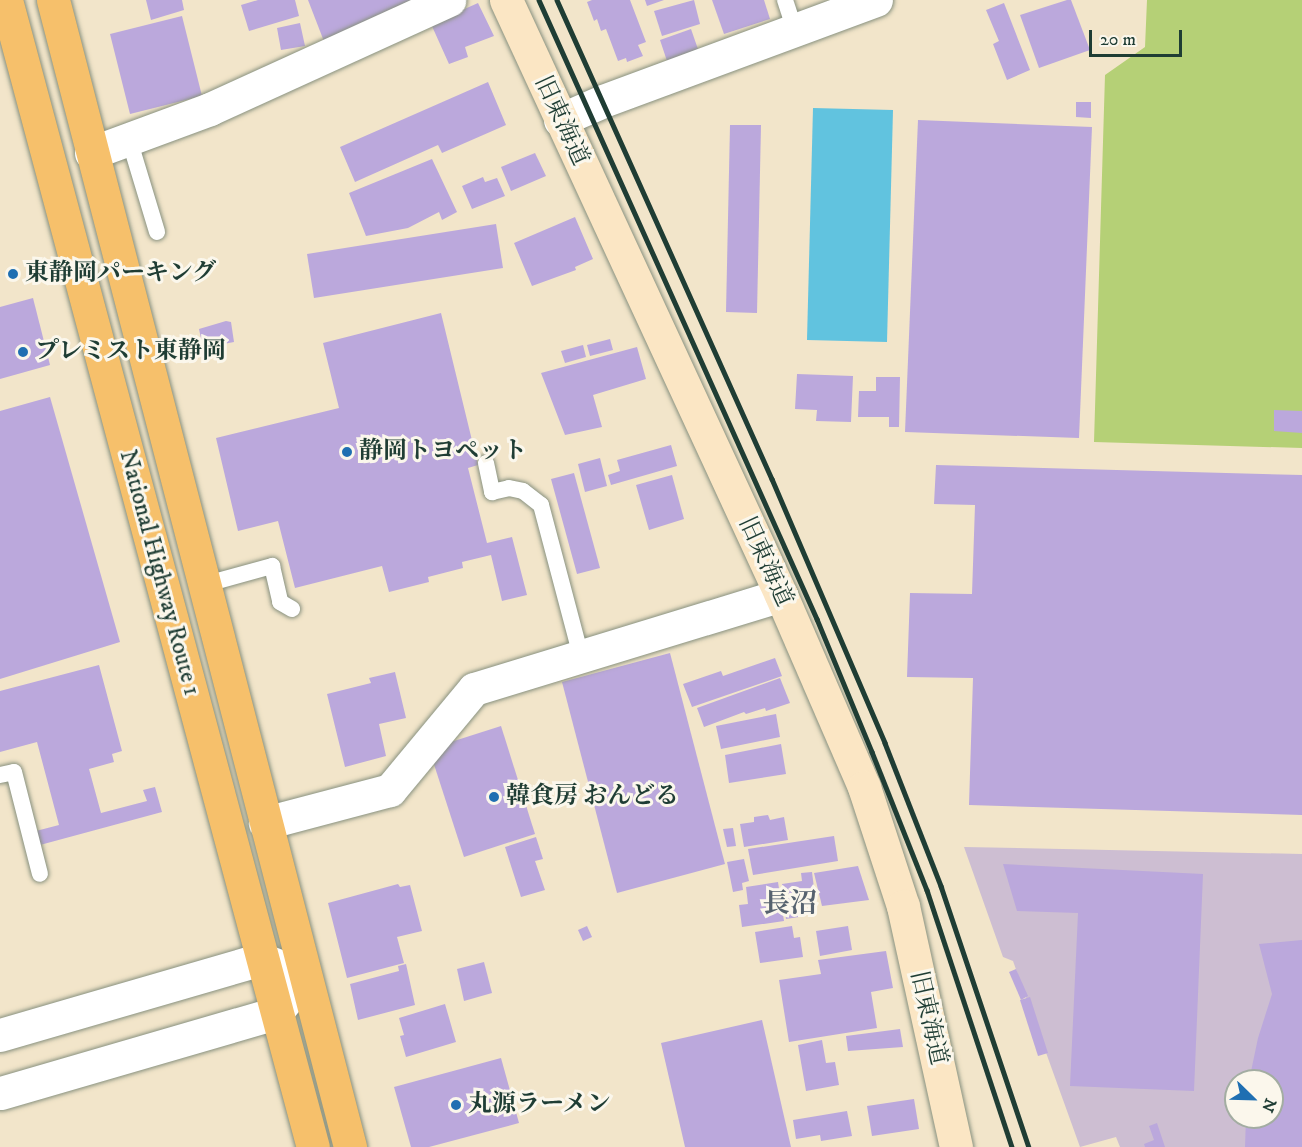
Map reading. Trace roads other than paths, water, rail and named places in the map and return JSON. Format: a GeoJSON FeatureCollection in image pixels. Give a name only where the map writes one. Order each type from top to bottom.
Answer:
{"type":"FeatureCollection","features":[{"type":"Feature","properties":{"kind":"highway","name":"National Highway Route 1"},"geometry":{"type":"LineString","coordinates":[[6,0],[313,1147]]}},
{"type":"Feature","properties":{"kind":"highway","name":"National Highway Route 1"},"geometry":{"type":"LineString","coordinates":[[52,0],[350,1147]]}},
{"type":"Feature","properties":{"kind":"street"},"geometry":{"type":"LineString","coordinates":[[91,153],[210,109],[449,0]]}},
{"type":"Feature","properties":{"kind":"street","name":"旧東海道"},"geometry":{"type":"LineString","coordinates":[[506,0],[781,595],[864,787],[903,906],[957,1147]]}},
{"type":"Feature","properties":{"kind":"street"},"geometry":{"type":"LineString","coordinates":[[560,120],[790,15],[876,0]]}},
{"type":"Feature","properties":{"kind":"street"},"geometry":{"type":"LineString","coordinates":[[265,823],[390,790],[474,689],[781,595]]}},
{"type":"Feature","properties":{"kind":"street"},"geometry":{"type":"LineString","coordinates":[[0,1035],[261,959],[305,976],[276,1013],[0,1093]]}},
{"type":"Feature","properties":{"kind":"lane"},"geometry":{"type":"LineString","coordinates":[[129,139],[157,232]]}},
{"type":"Feature","properties":{"kind":"lane"},"geometry":{"type":"LineString","coordinates":[[486,463],[492,492],[509,488],[522,491],[540,505],[580,656]]}},
{"type":"Feature","properties":{"kind":"lane"},"geometry":{"type":"LineString","coordinates":[[203,585],[272,566],[280,602],[292,609]]}},
{"type":"Feature","properties":{"kind":"lane"},"geometry":{"type":"LineString","coordinates":[[0,775],[14,772],[40,874]]}},
{"type":"Feature","properties":{"kind":"water"},"geometry":{"type":"Polygon","coordinates":[[[813,108],[893,110],[887,342],[807,340],[813,108]]]}},
{"type":"Feature","properties":{"kind":"railway"},"geometry":{"type":"LineString","coordinates":[[539,0],[817,619],[872,752],[927,890],[1012,1147]]}},
{"type":"Feature","properties":{"kind":"railway"},"geometry":{"type":"LineString","coordinates":[[557,0],[772,479],[885,743],[941,886],[1029,1147]]}},
{"type":"Feature","properties":{"kind":"place","name":"東静岡パーキング"},"geometry":{"type":"Point","coordinates":[13,274]}},
{"type":"Feature","properties":{"kind":"place","name":"プレミスト東静岡"},"geometry":{"type":"Point","coordinates":[23,352]}},
{"type":"Feature","properties":{"kind":"place","name":"静岡トヨペット"},"geometry":{"type":"Point","coordinates":[347,452]}},
{"type":"Feature","properties":{"kind":"place","name":"韓食房 おんどる"},"geometry":{"type":"Point","coordinates":[494,797]}},
{"type":"Feature","properties":{"kind":"place","name":"丸源ラーメン"},"geometry":{"type":"Point","coordinates":[456,1105]}},
{"type":"Feature","properties":{"kind":"district","name":"長沼"},"geometry":{"type":"Point","coordinates":[790,905]}}]}
